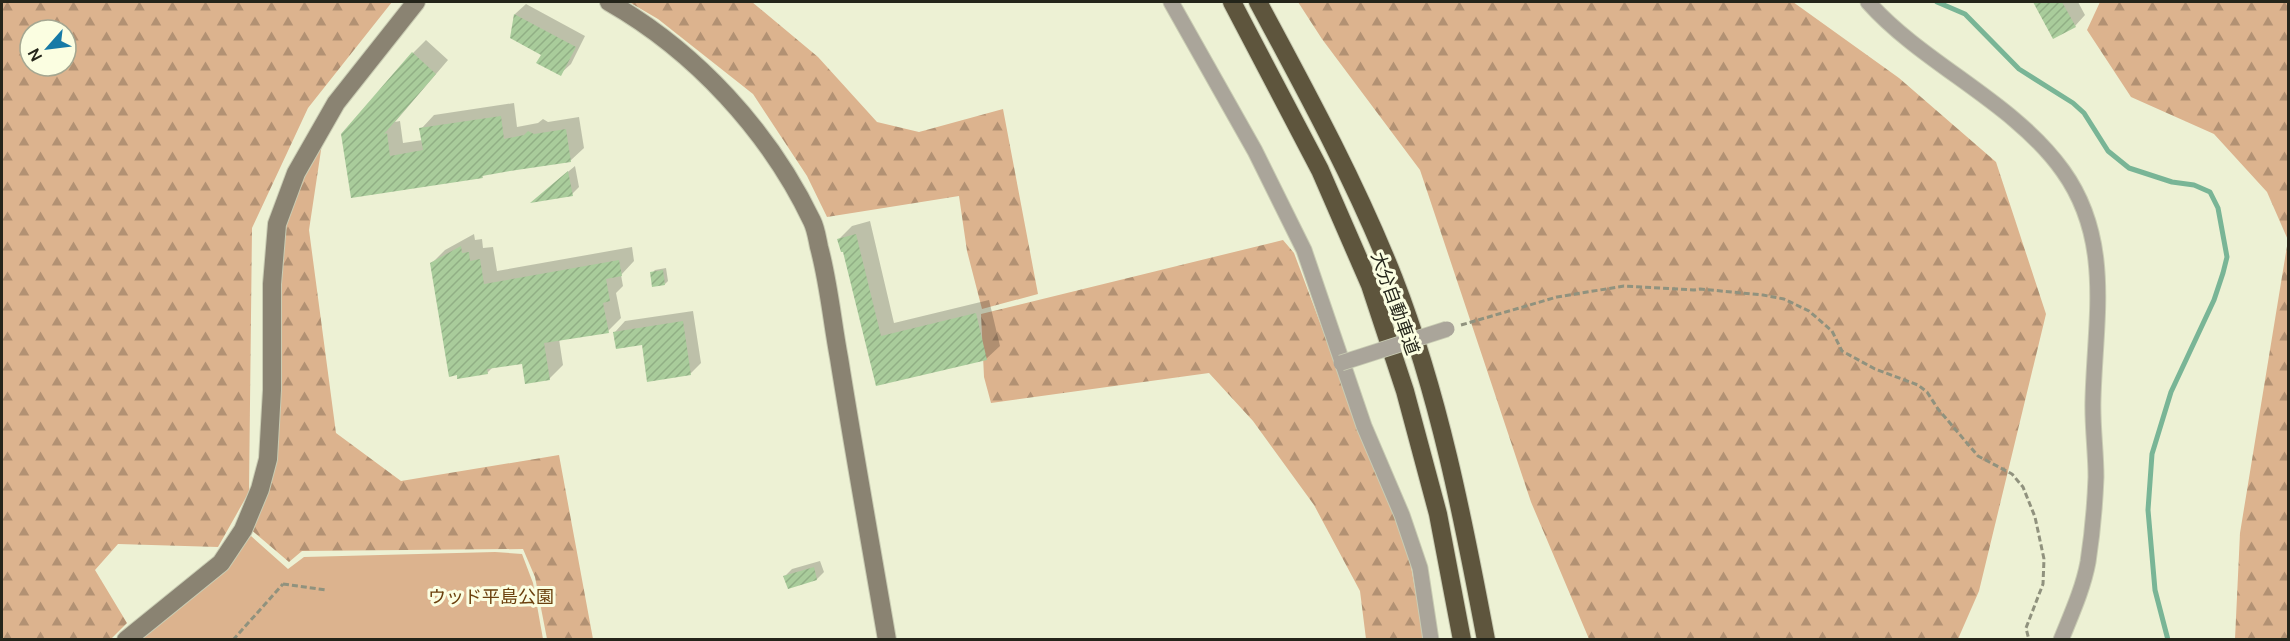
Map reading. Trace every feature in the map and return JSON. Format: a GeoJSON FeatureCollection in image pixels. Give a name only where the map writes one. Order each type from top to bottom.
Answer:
{"type":"FeatureCollection","features":[{"type":"Feature","properties":{"kind":"highway","name":"大分自動車道"},"geometry":{"type":"LineString","coordinates":[[1232,2],[1320,170],[1370,285],[1405,391],[1438,514],[1461,639]]}},
{"type":"Feature","properties":{"kind":"highway","name":"大分自動車道"},"geometry":{"type":"LineString","coordinates":[[1258,2],[1342,160],[1394,280],[1432,396],[1461,510],[1486,639]]}},
{"type":"Feature","properties":{"kind":"street"},"geometry":{"type":"LineString","coordinates":[[126,639],[221,563],[243,530],[260,489],[268,459],[272,390],[272,284],[277,224],[296,173],[336,103],[416,2]]}},
{"type":"Feature","properties":{"kind":"street"},"geometry":{"type":"LineString","coordinates":[[609,2],[649,26],[680,51],[717,87],[750,124],[783,167],[813,223],[829,286],[851,436],[887,639]]}},
{"type":"Feature","properties":{"kind":"street"},"geometry":{"type":"LineString","coordinates":[[1172,2],[1255,151],[1304,250],[1341,363],[1364,426],[1402,515],[1420,568],[1430,620],[1431,639]]}},
{"type":"Feature","properties":{"kind":"street"},"geometry":{"type":"LineString","coordinates":[[1868,2],[1909,40],[2028,132],[2063,171],[2090,221],[2098,270],[2093,401],[2096,477],[2088,563],[2075,606],[2061,639]]}},
{"type":"Feature","properties":{"kind":"street"},"geometry":{"type":"LineString","coordinates":[[1341,363],[1447,329]]}},
{"type":"Feature","properties":{"kind":"path"},"geometry":{"type":"LineString","coordinates":[[1447,329],[1557,297],[1624,286],[1700,289],[1763,295],[1784,299],[1809,311],[1832,331],[1842,351],[1875,369],[1918,385],[1927,392],[1938,409],[1978,456],[2012,474],[2023,487],[2035,517],[2044,559],[2043,584],[2026,628],[2029,639]]}},
{"type":"Feature","properties":{"kind":"path"},"geometry":{"type":"LineString","coordinates":[[233,639],[282,584],[326,590]]}},
{"type":"Feature","properties":{"kind":"green space"},"geometry":{"type":"Polygon","coordinates":[[[2,2],[392,2],[308,108],[252,228],[249,492],[218,547],[118,544],[95,570],[127,623],[111,639],[2,639],[2,2]]]}},
{"type":"Feature","properties":{"kind":"green space"},"geometry":{"type":"Polygon","coordinates":[[[629,2],[752,2],[818,57],[877,122],[919,132],[1003,109],[1038,294],[982,309],[967,251],[959,196],[827,217],[807,176],[753,94],[658,19],[629,2]]]}},
{"type":"Feature","properties":{"kind":"green space"},"geometry":{"type":"Polygon","coordinates":[[[1298,2],[1793,2],[1899,78],[1996,162],[2046,314],[1979,591],[1958,639],[1589,639],[1531,502],[1420,170],[1322,39],[1298,2]]]}},
{"type":"Feature","properties":{"kind":"green space"},"geometry":{"type":"Polygon","coordinates":[[[2100,2],[2288,2],[2288,240],[2267,192],[2214,134],[2131,97],[2087,30],[2100,2]]]}},
{"type":"Feature","properties":{"kind":"green space"},"geometry":{"type":"Polygon","coordinates":[[[323,137],[309,230],[336,433],[401,481],[559,455],[593,639],[547,639],[535,577],[523,549],[302,551],[289,562],[249,528],[267,488],[281,225],[323,137]]]}},
{"type":"Feature","properties":{"kind":"green space"},"geometry":{"type":"Polygon","coordinates":[[[1283,240],[1294,253],[1350,403],[1405,533],[1424,639],[1366,639],[1360,591],[1314,505],[1253,421],[1209,373],[991,403],[984,377],[981,314],[1283,240]]]}},
{"type":"Feature","properties":{"kind":"green space"},"geometry":{"type":"Polygon","coordinates":[[[2288,240],[2288,639],[2235,639],[2240,533],[2288,240]]]}},
{"type":"Feature","properties":{"kind":"green space","name":"ウッド平島公園"},"geometry":{"type":"Polygon","coordinates":[[[251,536],[288,569],[304,557],[495,552],[522,554],[533,583],[543,639],[141,640],[251,536]]]}},
{"type":"Feature","properties":{"kind":"building"},"geometry":{"type":"Polygon","coordinates":[[[2033,2],[2062,2],[2076,27],[2053,39],[2033,2]]]}},
{"type":"Feature","properties":{"kind":"building"},"geometry":{"type":"Polygon","coordinates":[[[514,14],[576,47],[561,76],[536,63],[541,55],[510,38],[514,14]]]}},
{"type":"Feature","properties":{"kind":"building"},"geometry":{"type":"Polygon","coordinates":[[[412,52],[436,74],[384,134],[387,133],[390,156],[423,150],[419,128],[501,116],[504,139],[524,135],[528,131],[534,134],[566,129],[571,162],[351,198],[341,134],[412,52]]]}},
{"type":"Feature","properties":{"kind":"building"},"geometry":{"type":"Polygon","coordinates":[[[568,171],[573,196],[530,203],[568,171]]]}},
{"type":"Feature","properties":{"kind":"building"},"geometry":{"type":"Polygon","coordinates":[[[856,234],[881,336],[976,313],[987,360],[876,386],[843,252],[841,252],[837,239],[856,234]]]}},
{"type":"Feature","properties":{"kind":"building"},"geometry":{"type":"Polygon","coordinates":[[[461,246],[462,253],[469,252],[470,261],[480,259],[484,284],[619,260],[622,276],[606,279],[610,301],[603,303],[609,333],[544,343],[550,380],[525,384],[522,364],[487,369],[488,374],[457,379],[457,375],[449,377],[430,263],[461,246]]]}},
{"type":"Feature","properties":{"kind":"building"},"geometry":{"type":"Polygon","coordinates":[[[663,270],[665,285],[652,287],[650,272],[663,270]]]}},
{"type":"Feature","properties":{"kind":"building"},"geometry":{"type":"Polygon","coordinates":[[[683,321],[691,375],[647,382],[642,345],[616,349],[613,332],[683,321]]]}},
{"type":"Feature","properties":{"kind":"building"},"geometry":{"type":"Polygon","coordinates":[[[814,567],[817,580],[788,589],[783,576],[814,567]]]}},
{"type":"Feature","properties":{"kind":"waterway"},"geometry":{"type":"LineString","coordinates":[[1937,2],[1965,14],[2019,69],[2073,103],[2084,113],[2108,151],[2129,168],[2172,182],[2194,185],[2210,192],[2218,208],[2227,257],[2223,273],[2214,300],[2171,392],[2152,454],[2148,510],[2155,590],[2168,640]]}}]}
